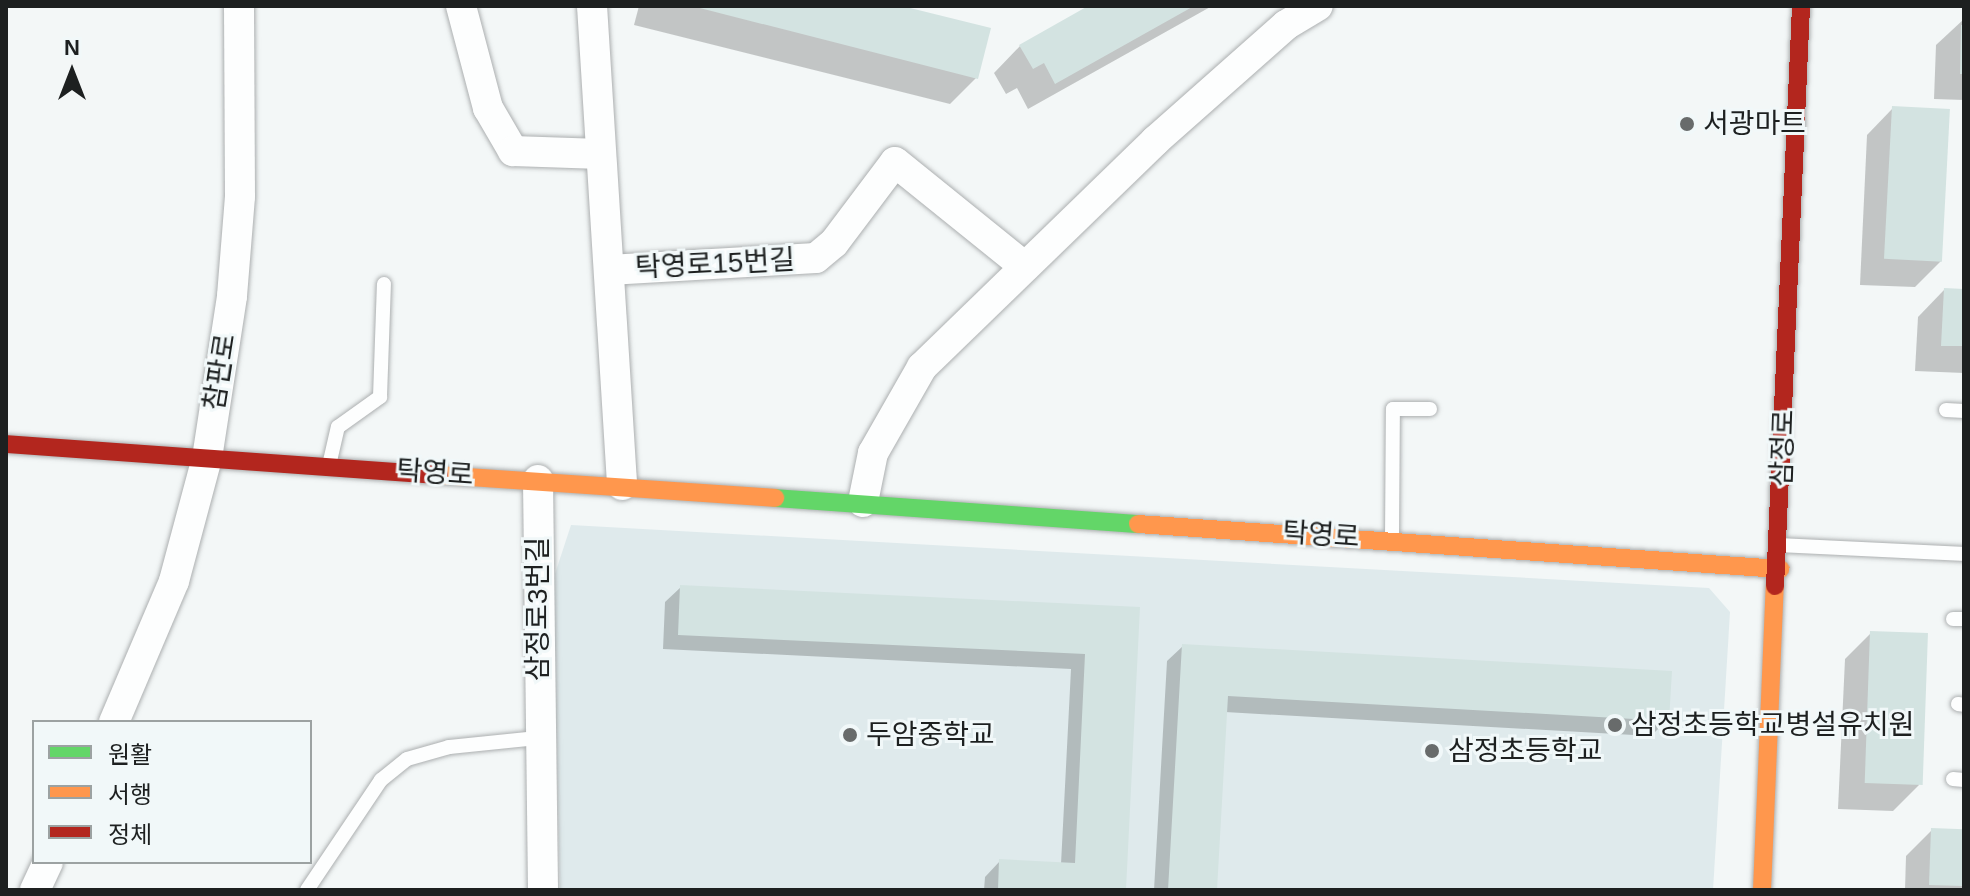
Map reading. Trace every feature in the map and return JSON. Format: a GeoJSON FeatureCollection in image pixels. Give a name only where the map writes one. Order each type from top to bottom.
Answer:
{"type":"FeatureCollection","features":[{"type":"Feature","properties":{"kind":"street","name":"참판로"},"geometry":{"type":"LineString","coordinates":[[115,720],[174,581],[207,458],[239,213],[239,6]]}},
{"type":"Feature","properties":{"kind":"street"},"geometry":{"type":"LineString","coordinates":[[461,6],[488,108],[513,151],[601,154]]}},
{"type":"Feature","properties":{"kind":"street","name":"탁영로15번길"},"geometry":{"type":"LineString","coordinates":[[592,6],[622,485]]}},
{"type":"Feature","properties":{"kind":"street"},"geometry":{"type":"LineString","coordinates":[[863,502],[873,453],[922,367],[1286,25],[1318,6]]}},
{"type":"Feature","properties":{"kind":"street","name":"삼정로"},"geometry":{"type":"LineString","coordinates":[[1762,890],[1780,569],[1801,6]]}},
{"type":"Feature","properties":{"kind":"street","name":"탁영로15번길"},"geometry":{"type":"LineString","coordinates":[[609,270],[816,258],[834,243],[895,162],[1025,267]]}},
{"type":"Feature","properties":{"kind":"street","name":"탁영로"},"geometry":{"type":"LineString","coordinates":[[6,444],[1780,569]]}},
{"type":"Feature","properties":{"kind":"street","name":"삼정로3번길"},"geometry":{"type":"LineString","coordinates":[[538,480],[538,738],[543,890]]}},
{"type":"Feature","properties":{"kind":"street"},"geometry":{"type":"LineString","coordinates":[[35,890],[47,864]]}},
{"type":"Feature","properties":{"kind":"lane"},"geometry":{"type":"LineString","coordinates":[[329,466],[338,427],[380,397],[384,284]]}},
{"type":"Feature","properties":{"kind":"lane"},"geometry":{"type":"LineString","coordinates":[[1392,541],[1393,409],[1430,409]]}},
{"type":"Feature","properties":{"kind":"lane"},"geometry":{"type":"LineString","coordinates":[[1946,410],[1964,411]]}},
{"type":"Feature","properties":{"kind":"lane"},"geometry":{"type":"LineString","coordinates":[[1780,545],[1964,554]]}},
{"type":"Feature","properties":{"kind":"lane"},"geometry":{"type":"LineString","coordinates":[[307,890],[381,780],[420,753],[538,738]]}},
{"type":"Feature","properties":{"kind":"shaded area"},"geometry":{"type":"Polygon","coordinates":[[[571,525],[1709,588],[1730,612],[1713,890],[560,890],[553,580],[571,525]]]}},
{"type":"Feature","properties":{"kind":"building"},"geometry":{"type":"Polygon","coordinates":[[[692,6],[902,6],[991,28],[978,79],[692,6]]]}},
{"type":"Feature","properties":{"kind":"building"},"geometry":{"type":"Polygon","coordinates":[[[1088,6],[1194,6],[1055,84],[1044,63],[1033,69],[1019,45],[1088,6]]]}},
{"type":"Feature","properties":{"kind":"building"},"geometry":{"type":"Polygon","coordinates":[[[1961,25],[1964,25],[1964,74],[1960,74],[1961,25]]]}},
{"type":"Feature","properties":{"kind":"building"},"geometry":{"type":"Polygon","coordinates":[[[1892,106],[1950,109],[1942,262],[1884,259],[1892,106]]]}},
{"type":"Feature","properties":{"kind":"building"},"geometry":{"type":"Polygon","coordinates":[[[1944,288],[1964,289],[1964,346],[1941,346],[1944,288]]]}},
{"type":"Feature","properties":{"kind":"building"},"geometry":{"type":"Polygon","coordinates":[[[680,585],[1140,607],[1126,890],[998,890],[999,859],[1075,863],[1085,654],[678,635],[680,585]]]}},
{"type":"Feature","properties":{"kind":"building"},"geometry":{"type":"Polygon","coordinates":[[[1870,631],[1928,633],[1923,785],[1865,783],[1870,631]]]}},
{"type":"Feature","properties":{"kind":"building"},"geometry":{"type":"Polygon","coordinates":[[[1182,644],[1672,671],[1669,721],[1228,696],[1217,890],[1168,890],[1182,644]]]}},
{"type":"Feature","properties":{"kind":"building"},"geometry":{"type":"Polygon","coordinates":[[[1931,828],[1964,829],[1962,886],[1929,885],[1931,828]]]}},
{"type":"Feature","properties":{"kind":"traffic: fast"},"geometry":{"type":"LineString","coordinates":[[775,498],[1138,524]]}},
{"type":"Feature","properties":{"kind":"traffic: slow"},"geometry":{"type":"LineString","coordinates":[[439,475],[775,498]]}},
{"type":"Feature","properties":{"kind":"traffic: slow"},"geometry":{"type":"LineString","coordinates":[[1138,524],[1780,569]]}},
{"type":"Feature","properties":{"kind":"traffic: slow"},"geometry":{"type":"LineString","coordinates":[[1762,890],[1775,586]]}},
{"type":"Feature","properties":{"kind":"traffic: jam"},"geometry":{"type":"LineString","coordinates":[[1775,586],[1801,6]]}},
{"type":"Feature","properties":{"kind":"traffic: jam"},"geometry":{"type":"LineString","coordinates":[[6,444],[439,475]]}},
{"type":"Feature","properties":{"kind":"place","name":"서광마트"},"geometry":{"type":"Point","coordinates":[1687,124]}},
{"type":"Feature","properties":{"kind":"place","name":"삼정초등학교병설유치원"},"geometry":{"type":"Point","coordinates":[1615,725]}},
{"type":"Feature","properties":{"kind":"place","name":"두암중학교"},"geometry":{"type":"Point","coordinates":[850,735]}},
{"type":"Feature","properties":{"kind":"place","name":"삼정초등학교"},"geometry":{"type":"Point","coordinates":[1432,751]}}]}
